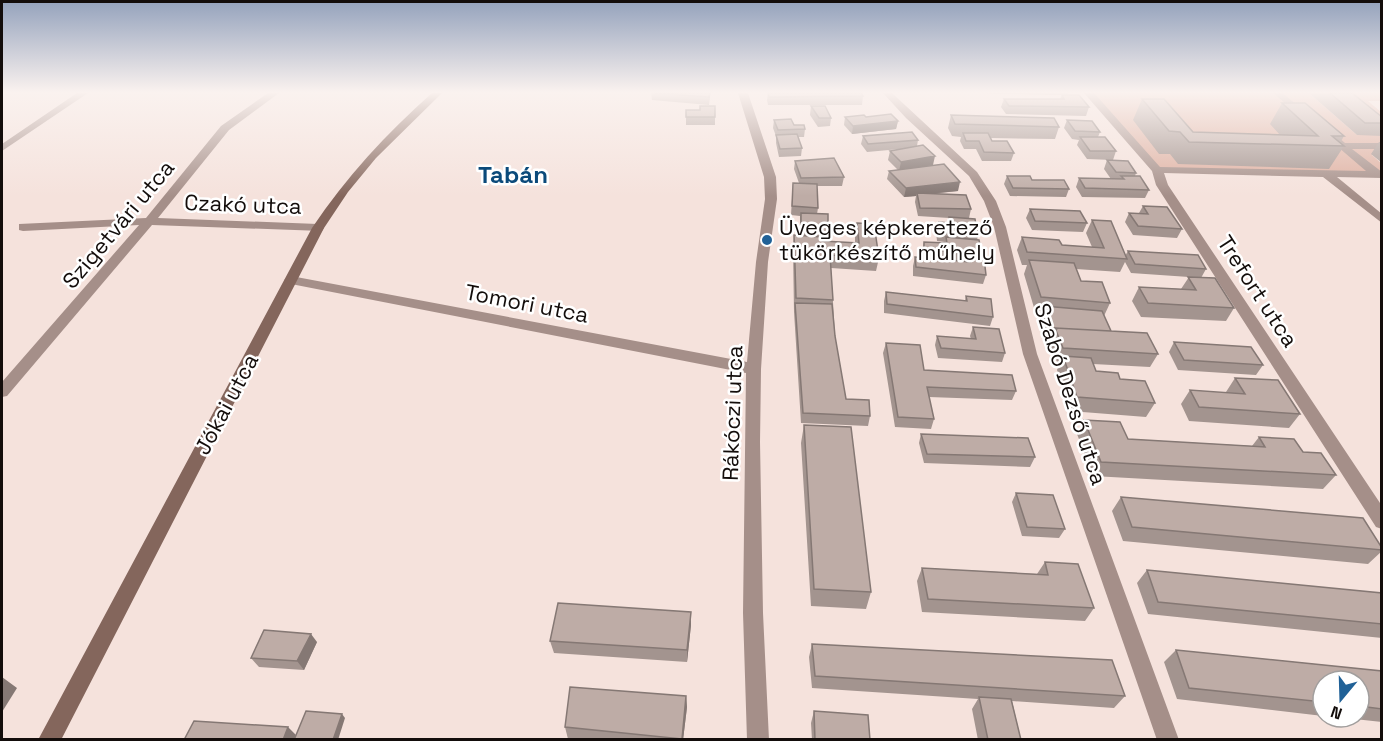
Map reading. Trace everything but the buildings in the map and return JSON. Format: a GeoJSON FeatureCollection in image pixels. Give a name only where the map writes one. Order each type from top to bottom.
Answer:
{"type":"FeatureCollection","features":[{"type":"Feature","properties":{"kind":"main road","name":"Jókai utca"},"geometry":{"type":"LineString","coordinates":[[49,740],[318,228],[336,199],[373,153],[400,128]]}},
{"type":"Feature","properties":{"kind":"street"},"geometry":{"type":"LineString","coordinates":[[2,148],[32,128]]}},
{"type":"Feature","properties":{"kind":"street","name":"Szigetvári utca"},"geometry":{"type":"LineString","coordinates":[[2,392],[149,221],[226,128]]}},
{"type":"Feature","properties":{"kind":"street","name":"Rákóczi utca"},"geometry":{"type":"LineString","coordinates":[[754,128],[770,177],[771,199],[762,262],[754,369],[752,442],[753,601],[758,740]]}},
{"type":"Feature","properties":{"kind":"street","name":"Szabó Dezső utca"},"geometry":{"type":"LineString","coordinates":[[922,128],[973,174],[990,201],[1000,227],[1030,354],[1168,740]]}},
{"type":"Feature","properties":{"kind":"street","name":"Trefort utca"},"geometry":{"type":"LineString","coordinates":[[1120,128],[1157,170],[1162,185],[1382,522]]}},
{"type":"Feature","properties":{"kind":"street"},"geometry":{"type":"LineString","coordinates":[[1319,128],[1379,175]]}},
{"type":"Feature","properties":{"kind":"street"},"geometry":{"type":"LineString","coordinates":[[1342,146],[1382,146]]}},
{"type":"Feature","properties":{"kind":"street"},"geometry":{"type":"LineString","coordinates":[[1157,170],[1379,175]]}},
{"type":"Feature","properties":{"kind":"street"},"geometry":{"type":"LineString","coordinates":[[1325,173],[1382,220]]}},
{"type":"Feature","properties":{"kind":"street","name":"Czakó utca"},"geometry":{"type":"LineString","coordinates":[[23,227],[149,221],[318,228]]}},
{"type":"Feature","properties":{"kind":"street","name":"Tomori utca"},"geometry":{"type":"LineString","coordinates":[[291,280],[754,369]]}},
{"type":"Feature","properties":{"kind":"shaded area"},"geometry":{"type":"Polygon","coordinates":[[[1123,128],[1317,128],[1374,174],[1159,168],[1123,128]]]}},
{"type":"Feature","properties":{"kind":"shaded area"},"geometry":{"type":"Polygon","coordinates":[[[1324,128],[1349,128],[1357,135],[1352,128],[1381,128],[1381,154],[1372,155],[1381,163],[1381,173],[1324,128]]]}},
{"type":"Feature","properties":{"kind":"place","name":"Üveges képkeretező tükörkészítő műhely"},"geometry":{"type":"Point","coordinates":[767,240]}},
{"type":"Feature","properties":{"kind":"district","name":"Tabán"},"geometry":{"type":"Point","coordinates":[513,175]}}]}
